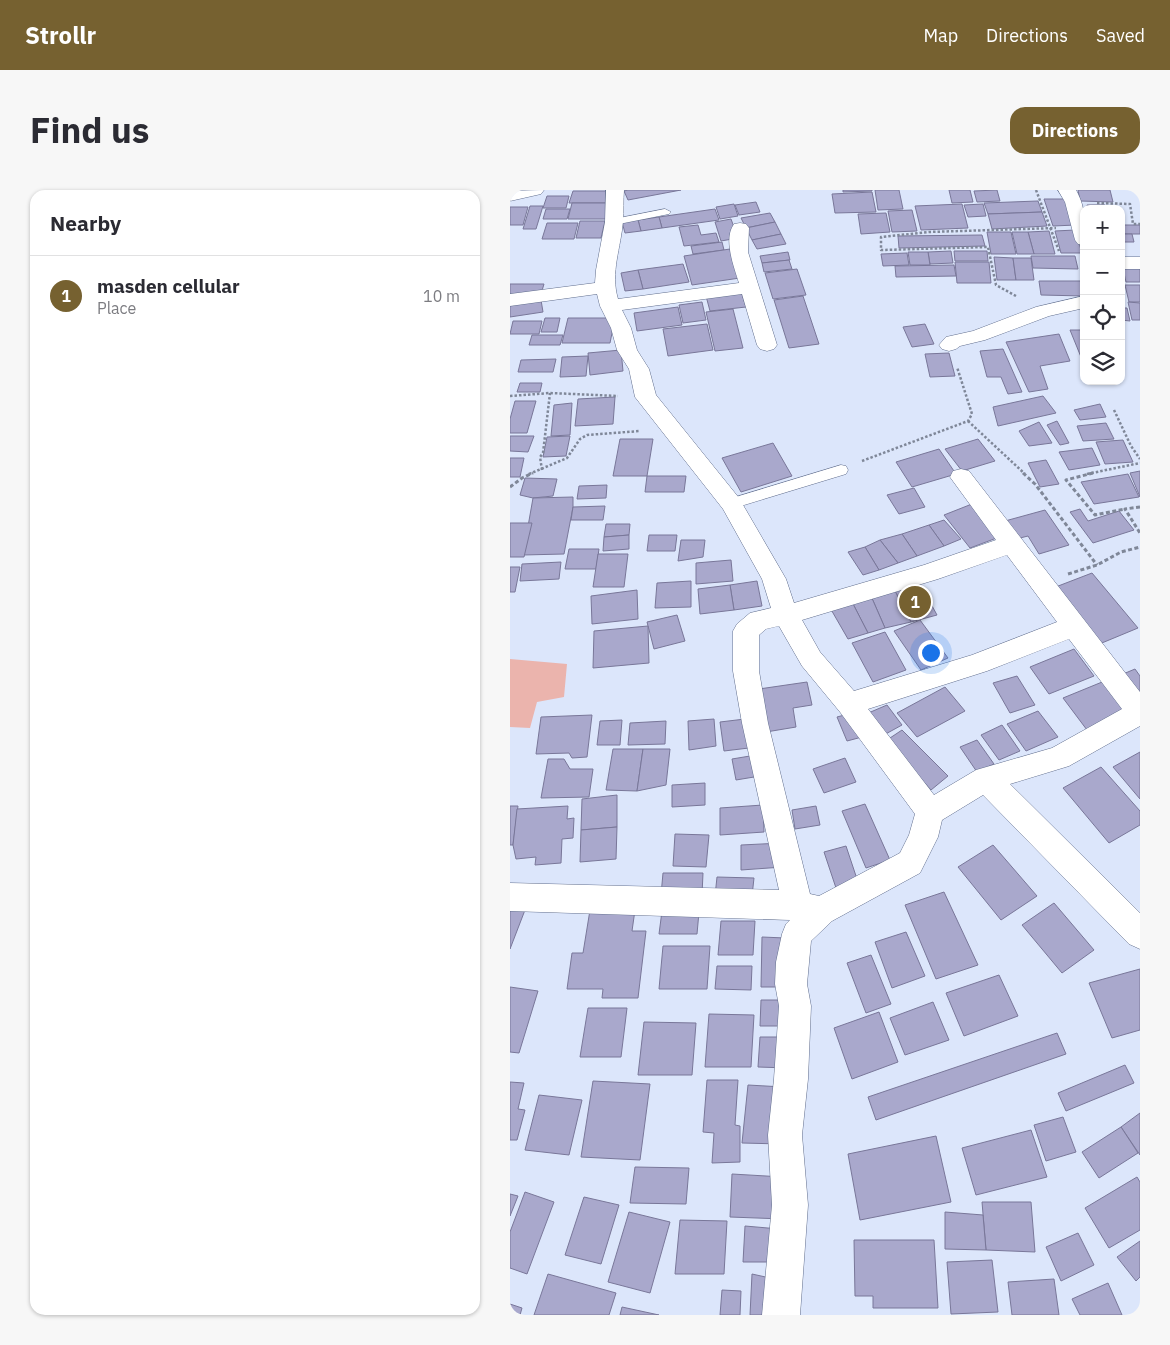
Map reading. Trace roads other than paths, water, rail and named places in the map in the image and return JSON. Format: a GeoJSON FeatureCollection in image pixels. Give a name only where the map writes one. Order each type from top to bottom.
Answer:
{"type":"FeatureCollection","features":[{"type":"Feature","properties":{"kind":"street"},"geometry":{"type":"LineString","coordinates":[[510,196],[535,190]]}},
{"type":"Feature","properties":{"kind":"street"},"geometry":{"type":"LineString","coordinates":[[615,190],[614,222],[605,270],[608,296],[628,350],[639,369],[646,397],[731,504],[774,579],[786,615],[811,659],[849,704],[930,812]]}},
{"type":"Feature","properties":{"kind":"street"},"geometry":{"type":"LineString","coordinates":[[1071,196],[1080,227]]}},
{"type":"Feature","properties":{"kind":"street"},"geometry":{"type":"LineString","coordinates":[[740,228],[739,252],[767,345]]}},
{"type":"Feature","properties":{"kind":"street"},"geometry":{"type":"LineString","coordinates":[[1125,263],[1140,263]]}},
{"type":"Feature","properties":{"kind":"street"},"geometry":{"type":"LineString","coordinates":[[510,300],[749,287]]}},
{"type":"Feature","properties":{"kind":"street"},"geometry":{"type":"LineString","coordinates":[[949,345],[953,341],[978,336],[1043,311],[1080,303]]}},
{"type":"Feature","properties":{"kind":"street"},"geometry":{"type":"LineString","coordinates":[[510,897],[810,908],[910,863],[923,837],[930,812],[986,779],[1059,758],[1136,715],[1137,710],[1132,702],[1013,543],[960,477]]}},
{"type":"Feature","properties":{"kind":"street"},"geometry":{"type":"LineString","coordinates":[[780,1315],[790,1205],[785,1135],[792,1078],[795,1006],[791,984],[792,962],[797,934],[810,908],[755,723],[746,671],[746,630],[760,620],[786,615],[929,574],[1013,543]]}},
{"type":"Feature","properties":{"kind":"street"},"geometry":{"type":"LineString","coordinates":[[849,704],[978,664],[1074,626]]}},
{"type":"Feature","properties":{"kind":"street"},"geometry":{"type":"LineString","coordinates":[[986,779],[1138,929]]}},
{"type":"Feature","properties":{"kind":"lane"},"geometry":{"type":"LineString","coordinates":[[614,222],[665,212]]}},
{"type":"Feature","properties":{"kind":"lane"},"geometry":{"type":"LineString","coordinates":[[731,504],[841,470]]}},
{"type":"Feature","properties":{"kind":"place","name":"masden cellular"},"geometry":{"type":"Point","coordinates":[915,602]}}]}
